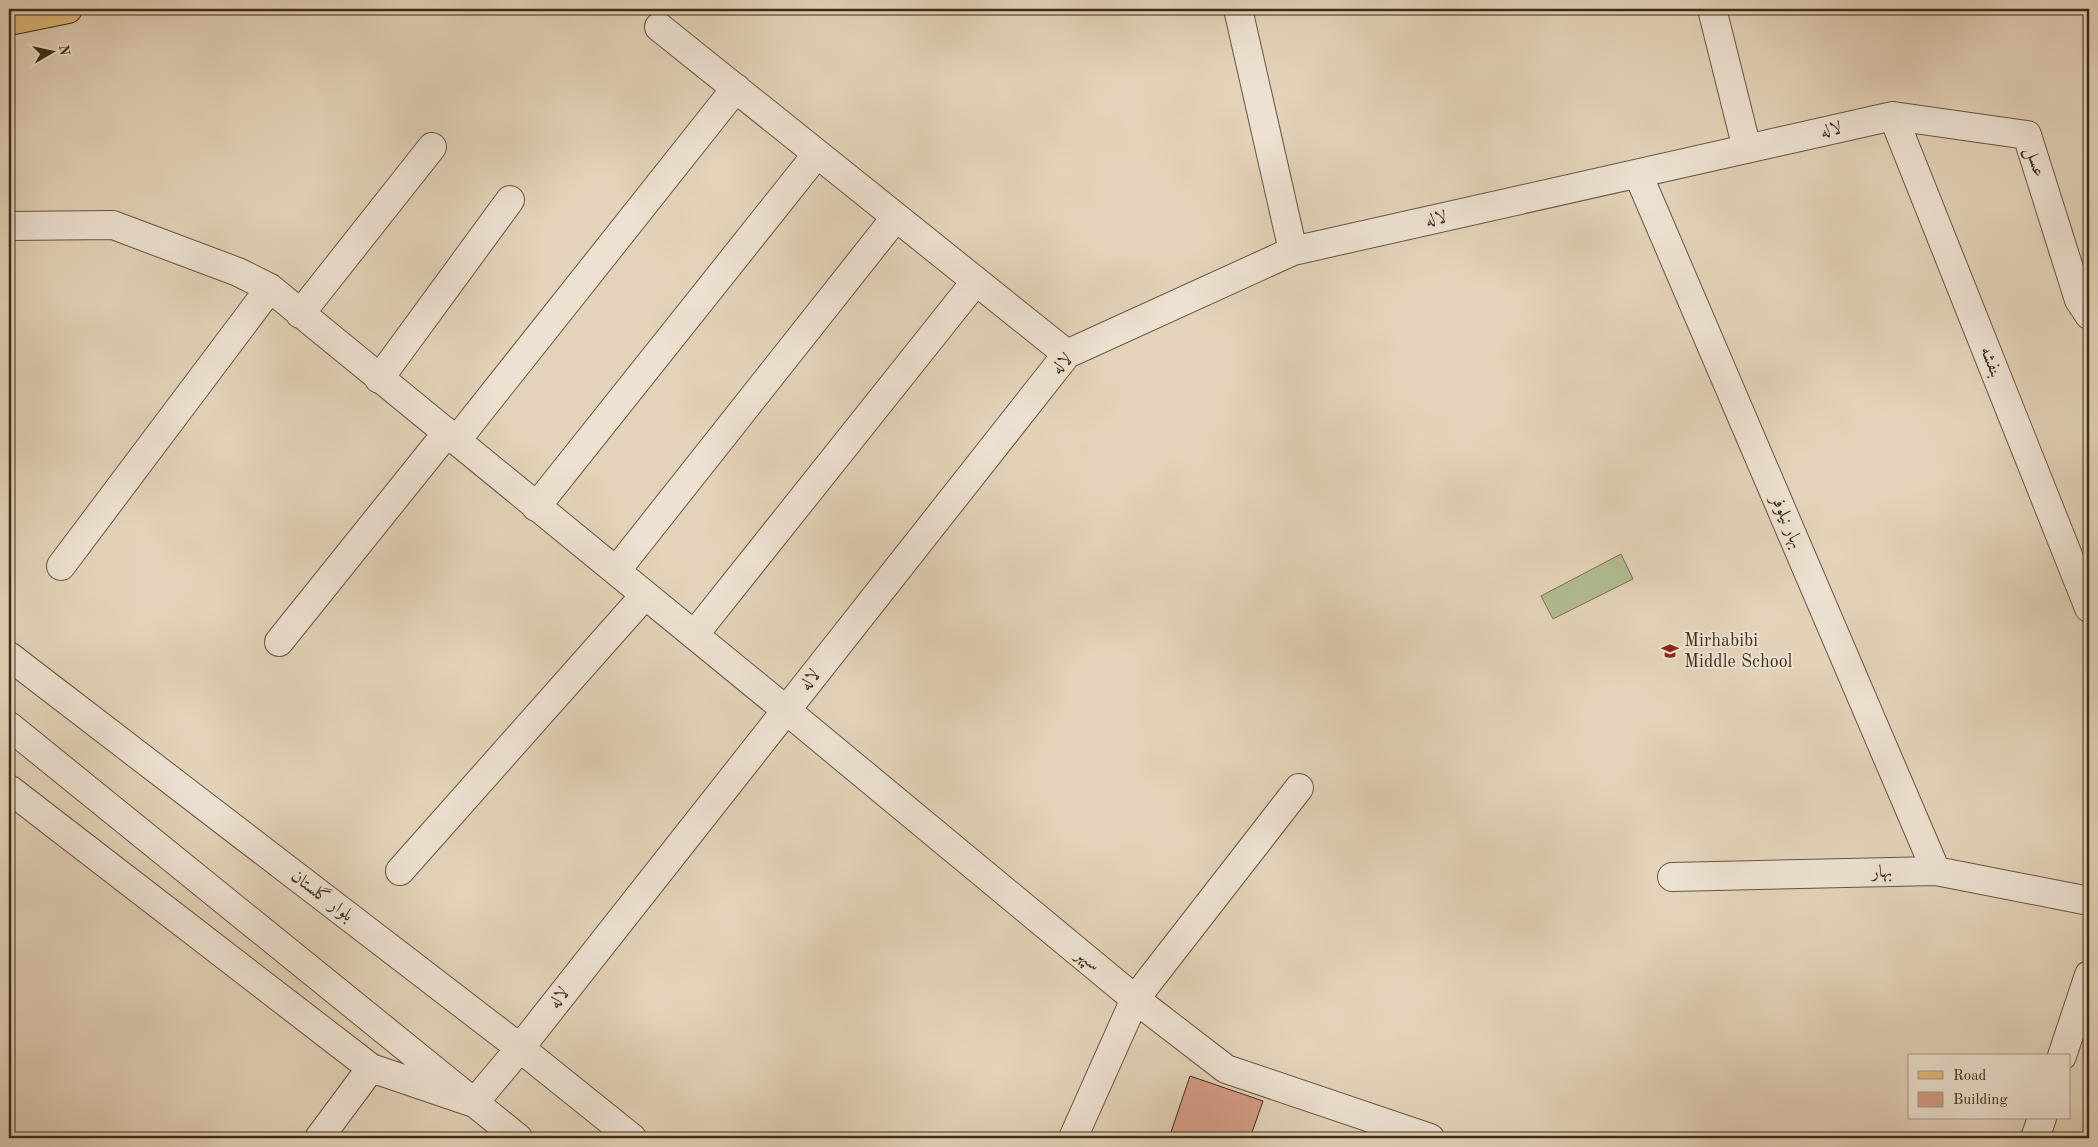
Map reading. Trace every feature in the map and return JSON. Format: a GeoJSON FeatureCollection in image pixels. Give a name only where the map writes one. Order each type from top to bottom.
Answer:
{"type":"FeatureCollection","features":[{"type":"Feature","properties":{"kind":"main road"},"geometry":{"type":"LineString","coordinates":[[9,21],[68,9]]}},
{"type":"Feature","properties":{"kind":"street"},"geometry":{"type":"LineString","coordinates":[[1238,9],[1293,251]]}},
{"type":"Feature","properties":{"kind":"street"},"geometry":{"type":"LineString","coordinates":[[1712,9],[1747,149]]}},
{"type":"Feature","properties":{"kind":"street"},"geometry":{"type":"LineString","coordinates":[[659,27],[1067,354]]}},
{"type":"Feature","properties":{"kind":"street"},"geometry":{"type":"LineString","coordinates":[[280,642],[451,437],[736,88]]}},
{"type":"Feature","properties":{"kind":"street","name":"لاله"},"geometry":{"type":"LineString","coordinates":[[474,1103],[520,1048],[1067,354],[1293,251],[1893,116]]}},
{"type":"Feature","properties":{"kind":"street","name":"عسل"},"geometry":{"type":"LineString","coordinates":[[1893,116],[2027,135],[2079,300],[2089,316]]}},
{"type":"Feature","properties":{"kind":"street","name":"بنفشه"},"geometry":{"type":"LineString","coordinates":[[1893,116],[2089,608]]}},
{"type":"Feature","properties":{"kind":"street"},"geometry":{"type":"LineString","coordinates":[[300,314],[432,147]]}},
{"type":"Feature","properties":{"kind":"street"},"geometry":{"type":"LineString","coordinates":[[536,507],[817,154]]}},
{"type":"Feature","properties":{"kind":"street","name":"بهار نیلوفر"},"geometry":{"type":"LineString","coordinates":[[1638,174],[1936,871]]}},
{"type":"Feature","properties":{"kind":"street"},"geometry":{"type":"LineString","coordinates":[[379,379],[510,200]]}},
{"type":"Feature","properties":{"kind":"street"},"geometry":{"type":"LineString","coordinates":[[616,571],[896,217]]}},
{"type":"Feature","properties":{"kind":"street","name":"سپهر"},"geometry":{"type":"LineString","coordinates":[[9,226],[113,225],[238,272],[270,288],[786,710],[1135,999],[1226,1069],[1430,1138]]}},
{"type":"Feature","properties":{"kind":"street"},"geometry":{"type":"LineString","coordinates":[[694,635],[976,281]]}},
{"type":"Feature","properties":{"kind":"street"},"geometry":{"type":"LineString","coordinates":[[61,566],[270,288]]}},
{"type":"Feature","properties":{"kind":"street"},"geometry":{"type":"LineString","coordinates":[[400,871],[645,595]]}},
{"type":"Feature","properties":{"kind":"street","name":"بلوار گلستان"},"geometry":{"type":"LineString","coordinates":[[9,656],[520,1048],[632,1138]]}},
{"type":"Feature","properties":{"kind":"street"},"geometry":{"type":"LineString","coordinates":[[9,726],[518,1138]]}},
{"type":"Feature","properties":{"kind":"street"},"geometry":{"type":"LineString","coordinates":[[1073,1138],[1135,999],[1299,788]]}},
{"type":"Feature","properties":{"kind":"street"},"geometry":{"type":"LineString","coordinates":[[9,789],[371,1068],[474,1103]]}},
{"type":"Feature","properties":{"kind":"street","name":"بهار"},"geometry":{"type":"LineString","coordinates":[[1672,877],[1936,871],[2089,901]]}},
{"type":"Feature","properties":{"kind":"street"},"geometry":{"type":"LineString","coordinates":[[2063,1054],[2089,975]]}},
{"type":"Feature","properties":{"kind":"street"},"geometry":{"type":"LineString","coordinates":[[318,1138],[371,1068]]}},
{"type":"Feature","properties":{"kind":"street"},"geometry":{"type":"LineString","coordinates":[[2035,1138],[2041,1120]]}},
{"type":"Feature","properties":{"kind":"green space"},"geometry":{"type":"Polygon","coordinates":[[[1621,554],[1633,579],[1553,619],[1541,596],[1621,554]]]}},
{"type":"Feature","properties":{"kind":"building"},"geometry":{"type":"Polygon","coordinates":[[[1190,1076],[1263,1101],[1250,1138],[1169,1138],[1190,1076]]]}},
{"type":"Feature","properties":{"kind":"place","name":"Mirhabibi Middle School"},"geometry":{"type":"Point","coordinates":[1670,651]}}]}
